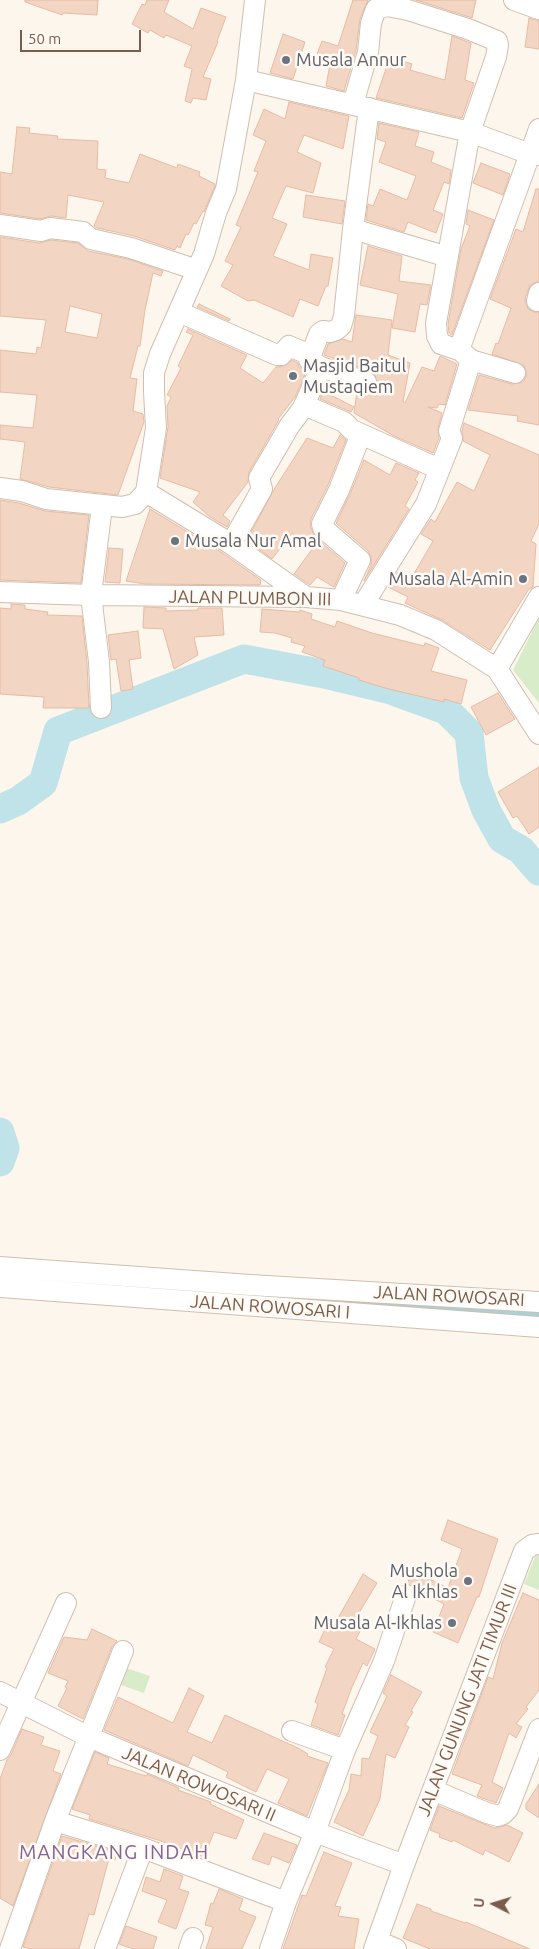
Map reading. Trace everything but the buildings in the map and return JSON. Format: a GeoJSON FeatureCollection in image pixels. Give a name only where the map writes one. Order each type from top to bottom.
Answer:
{"type":"FeatureCollection","features":[{"type":"Feature","properties":{"kind":"street"},"geometry":{"type":"LineString","coordinates":[[0,488],[22,491],[46,499],[102,506],[128,507],[135,504],[146,492],[156,428],[154,373],[160,354],[204,254],[216,213],[228,182],[246,80],[255,0]]}},
{"type":"Feature","properties":{"kind":"street"},"geometry":{"type":"LineString","coordinates":[[514,0],[539,9]]}},
{"type":"Feature","properties":{"kind":"street"},"geometry":{"type":"LineString","coordinates":[[231,544],[262,488],[260,478],[290,425],[304,405],[320,332],[336,330],[342,321],[353,229],[361,106],[374,12],[380,7],[387,6],[408,10],[468,29],[496,42],[498,45],[496,57],[470,132],[436,323],[437,336],[441,344],[515,373]]}},
{"type":"Feature","properties":{"kind":"street"},"geometry":{"type":"LineString","coordinates":[[246,80],[470,132],[534,155]]}},
{"type":"Feature","properties":{"kind":"street"},"geometry":{"type":"LineString","coordinates":[[363,605],[426,504],[452,438],[449,431],[465,355],[534,155],[539,129]]}},
{"type":"Feature","properties":{"kind":"street"},"geometry":{"type":"LineString","coordinates":[[0,225],[41,231],[50,228],[83,232],[91,239],[131,248],[197,270]]}},
{"type":"Feature","properties":{"kind":"street"},"geometry":{"type":"LineString","coordinates":[[353,229],[448,257]]}},
{"type":"Feature","properties":{"kind":"street"},"geometry":{"type":"LineString","coordinates":[[179,312],[277,355],[281,355],[289,346],[315,361],[366,382]]}},
{"type":"Feature","properties":{"kind":"street"},"geometry":{"type":"LineString","coordinates":[[304,405],[344,422],[352,430],[439,469]]}},
{"type":"Feature","properties":{"kind":"street"},"geometry":{"type":"LineString","coordinates":[[341,600],[360,560],[323,528],[322,524],[339,490],[361,434]]}},
{"type":"Feature","properties":{"kind":"street"},"geometry":{"type":"LineString","coordinates":[[146,492],[231,544],[306,597]]}},
{"type":"Feature","properties":{"kind":"street"},"geometry":{"type":"LineString","coordinates":[[101,708],[99,662],[91,595],[102,506]]}},
{"type":"Feature","properties":{"kind":"street","name":"JALAN PLUMBON III"},"geometry":{"type":"LineString","coordinates":[[0,592],[91,595],[306,597],[341,600],[363,605],[423,623],[497,670],[539,734]]}},
{"type":"Feature","properties":{"kind":"street"},"geometry":{"type":"LineString","coordinates":[[497,670],[539,597]]}},
{"type":"Feature","properties":{"kind":"street","name":"JALAN ROWOSARI"},"geometry":{"type":"LineString","coordinates":[[0,1267],[250,1285],[539,1302]]}},
{"type":"Feature","properties":{"kind":"street","name":"JALAN ROWOSARI I"},"geometry":{"type":"LineString","coordinates":[[0,1287],[539,1327]]}},
{"type":"Feature","properties":{"kind":"street","name":"JALAN GUNUNG JATI TIMUR III"},"geometry":{"type":"LineString","coordinates":[[375,1945],[432,1790],[524,1551],[539,1544]]}},
{"type":"Feature","properties":{"kind":"street"},"geometry":{"type":"LineString","coordinates":[[270,1949],[286,1902],[315,1832],[345,1750],[384,1661],[406,1595]]}},
{"type":"Feature","properties":{"kind":"street"},"geometry":{"type":"LineString","coordinates":[[0,1750],[66,1603]]}},
{"type":"Feature","properties":{"kind":"street"},"geometry":{"type":"LineString","coordinates":[[10,1949],[55,1821],[123,1651]]}},
{"type":"Feature","properties":{"kind":"street","name":"JALAN ROWOSARI II"},"geometry":{"type":"LineString","coordinates":[[0,1692],[89,1737],[315,1832],[404,1865]]}},
{"type":"Feature","properties":{"kind":"street"},"geometry":{"type":"LineString","coordinates":[[432,1790],[487,1813],[500,1815],[508,1809],[531,1772],[539,1729]]}},
{"type":"Feature","properties":{"kind":"street"},"geometry":{"type":"LineString","coordinates":[[292,1731],[345,1750]]}},
{"type":"Feature","properties":{"kind":"street"},"geometry":{"type":"LineString","coordinates":[[55,1821],[143,1848],[286,1902]]}},
{"type":"Feature","properties":{"kind":"street"},"geometry":{"type":"LineString","coordinates":[[106,1949],[143,1848]]}},
{"type":"Feature","properties":{"kind":"street"},"geometry":{"type":"LineString","coordinates":[[375,1945],[396,1949]]}},
{"type":"Feature","properties":{"kind":"green space"},"geometry":{"type":"Polygon","coordinates":[[[539,618],[539,703],[513,670],[539,618]]]}},
{"type":"Feature","properties":{"kind":"green space"},"geometry":{"type":"Polygon","coordinates":[[[539,1547],[539,1590],[524,1584],[539,1547]]]}},
{"type":"Feature","properties":{"kind":"green space"},"geometry":{"type":"Polygon","coordinates":[[[120,1666],[150,1676],[144,1693],[115,1683],[120,1666]]]}},
{"type":"Feature","properties":{"kind":"waterway"},"geometry":{"type":"LineString","coordinates":[[0,809],[18,801],[43,783],[58,731],[244,659],[324,674],[391,690],[446,710],[469,733],[474,778],[486,810],[502,839],[521,850],[539,871]]}},
{"type":"Feature","properties":{"kind":"waterway"},"geometry":{"type":"LineString","coordinates":[[0,1132],[5,1148],[0,1162]]}},
{"type":"Feature","properties":{"kind":"waterway"},"geometry":{"type":"LineString","coordinates":[[160,1289],[187,1290]]}},
{"type":"Feature","properties":{"kind":"waterway"},"geometry":{"type":"LineString","coordinates":[[288,1297],[539,1315]]}},
{"type":"Feature","properties":{"kind":"place","name":"Musala Annur"},"geometry":{"type":"Point","coordinates":[286,60]}},
{"type":"Feature","properties":{"kind":"place","name":"Masjid Baitul Mustaqiem"},"geometry":{"type":"Point","coordinates":[293,376]}},
{"type":"Feature","properties":{"kind":"place","name":"Musala Nur Amal"},"geometry":{"type":"Point","coordinates":[175,541]}},
{"type":"Feature","properties":{"kind":"place","name":"Musala Al-Amin"},"geometry":{"type":"Point","coordinates":[523,579]}},
{"type":"Feature","properties":{"kind":"place","name":"Mushola Al Ikhlas"},"geometry":{"type":"Point","coordinates":[468,1581]}},
{"type":"Feature","properties":{"kind":"place","name":"Musala Al-Ikhlas"},"geometry":{"type":"Point","coordinates":[452,1623]}},
{"type":"Feature","properties":{"kind":"district","name":"MANGKANG INDAH"},"geometry":{"type":"Point","coordinates":[114,1852]}}]}
